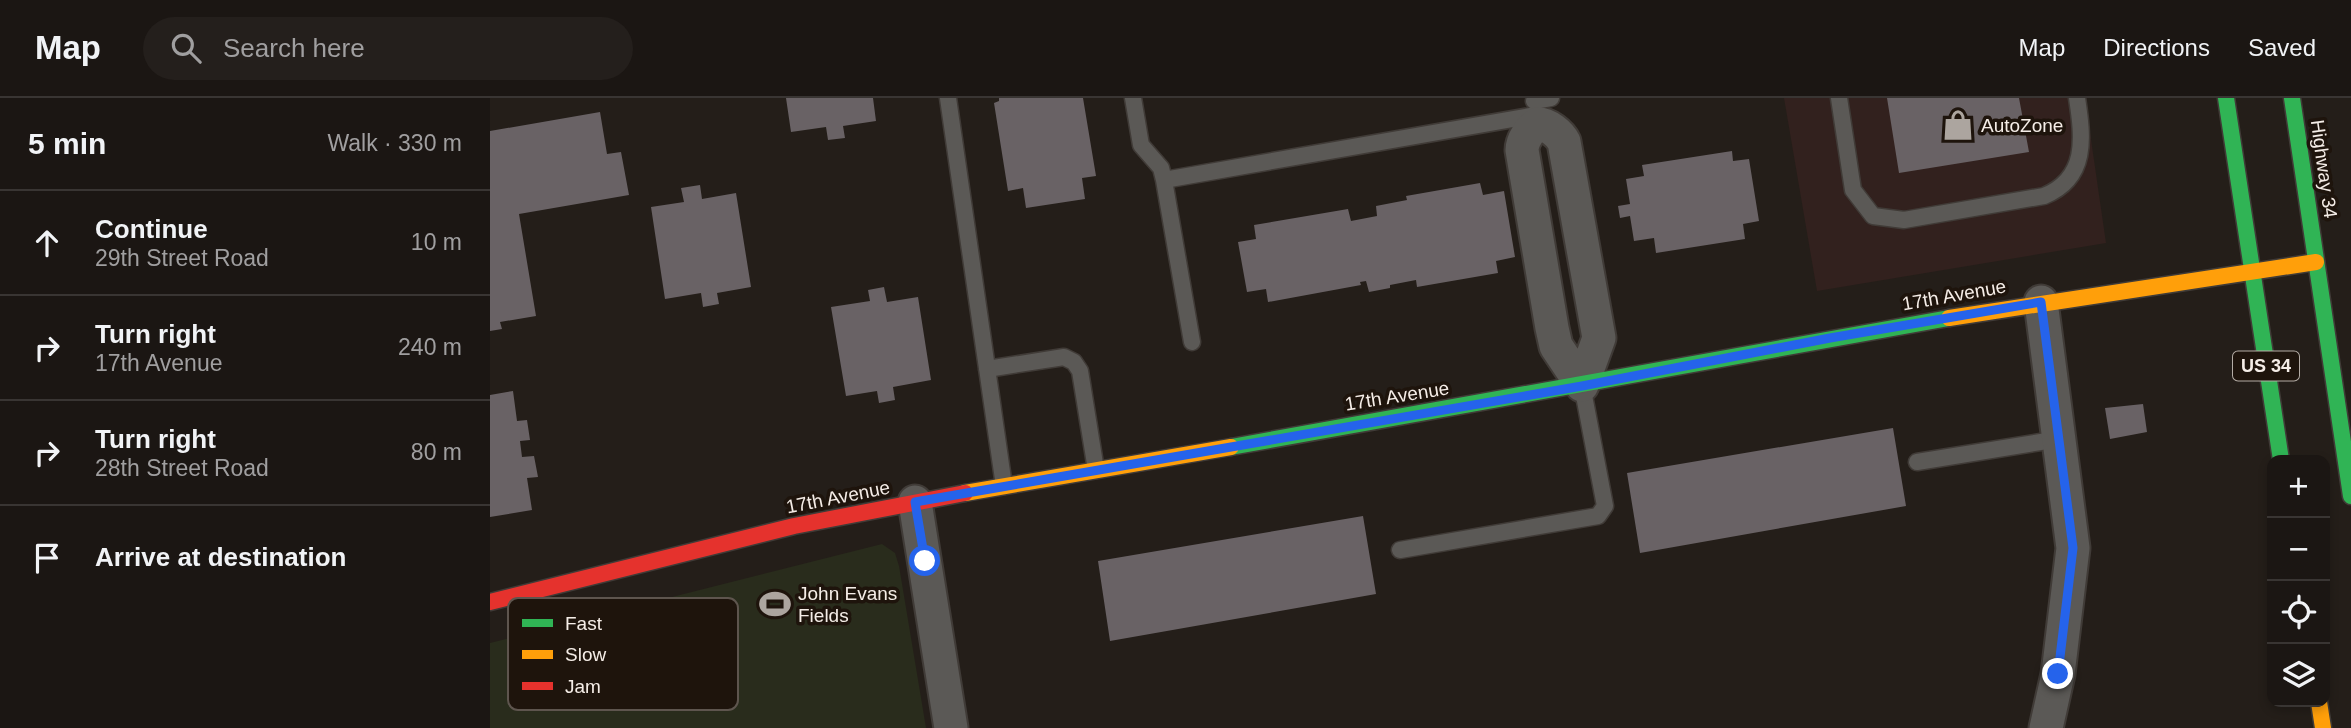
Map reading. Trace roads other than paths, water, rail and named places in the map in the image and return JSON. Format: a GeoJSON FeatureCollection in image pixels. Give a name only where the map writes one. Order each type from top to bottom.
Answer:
{"type":"FeatureCollection","features":[{"type":"Feature","properties":{"kind":"main road","name":"US 34"},"geometry":{"type":"LineString","coordinates":[[2226,98],[2280,455]]}},
{"type":"Feature","properties":{"kind":"main road","name":"Highway 34"},"geometry":{"type":"LineString","coordinates":[[2292,98],[2351,496]]}},
{"type":"Feature","properties":{"kind":"main road","name":"17th Avenue"},"geometry":{"type":"LineString","coordinates":[[490,602],[794,526],[915,502],[1582,386],[1830,338],[2041,302],[2316,262]]}},
{"type":"Feature","properties":{"kind":"main road"},"geometry":{"type":"LineString","coordinates":[[2320,707],[2323,728]]}},
{"type":"Feature","properties":{"kind":"street"},"geometry":{"type":"LineString","coordinates":[[1539,107],[1544,124],[1564,142],[1598,336],[1582,386]]}},
{"type":"Feature","properties":{"kind":"street"},"geometry":{"type":"LineString","coordinates":[[1539,107],[1534,126],[1523,141],[1522,150],[1557,349],[1582,386]]}},
{"type":"Feature","properties":{"kind":"street"},"geometry":{"type":"LineString","coordinates":[[2041,302],[2073,548],[2058,674],[2046,728]]}},
{"type":"Feature","properties":{"kind":"street"},"geometry":{"type":"LineString","coordinates":[[915,502],[951,728]]}},
{"type":"Feature","properties":{"kind":"lane"},"geometry":{"type":"LineString","coordinates":[[948,98],[1004,486]]}},
{"type":"Feature","properties":{"kind":"lane"},"geometry":{"type":"LineString","coordinates":[[1133,98],[1141,145],[1161,168],[1164,180],[1192,342]]}},
{"type":"Feature","properties":{"kind":"lane"},"geometry":{"type":"LineString","coordinates":[[1839,98],[1853,190],[1873,216],[1904,220],[2044,196],[2060,190],[2071,178],[2080,159],[2077,98]]}},
{"type":"Feature","properties":{"kind":"lane"},"geometry":{"type":"LineString","coordinates":[[1164,180],[1539,107]]}},
{"type":"Feature","properties":{"kind":"lane"},"geometry":{"type":"LineString","coordinates":[[988,369],[1064,357],[1074,362],[1080,371],[1096,470]]}},
{"type":"Feature","properties":{"kind":"lane"},"geometry":{"type":"LineString","coordinates":[[1400,550],[1598,516],[1605,506],[1582,386]]}},
{"type":"Feature","properties":{"kind":"lane"},"geometry":{"type":"LineString","coordinates":[[1917,462],[2059,439]]}},
{"type":"Feature","properties":{"kind":"place","name":"AutoZone"},"geometry":{"type":"Point","coordinates":[1958,125]}},
{"type":"Feature","properties":{"kind":"place","name":"John Evans Fields"},"geometry":{"type":"Point","coordinates":[775,604]}}]}
